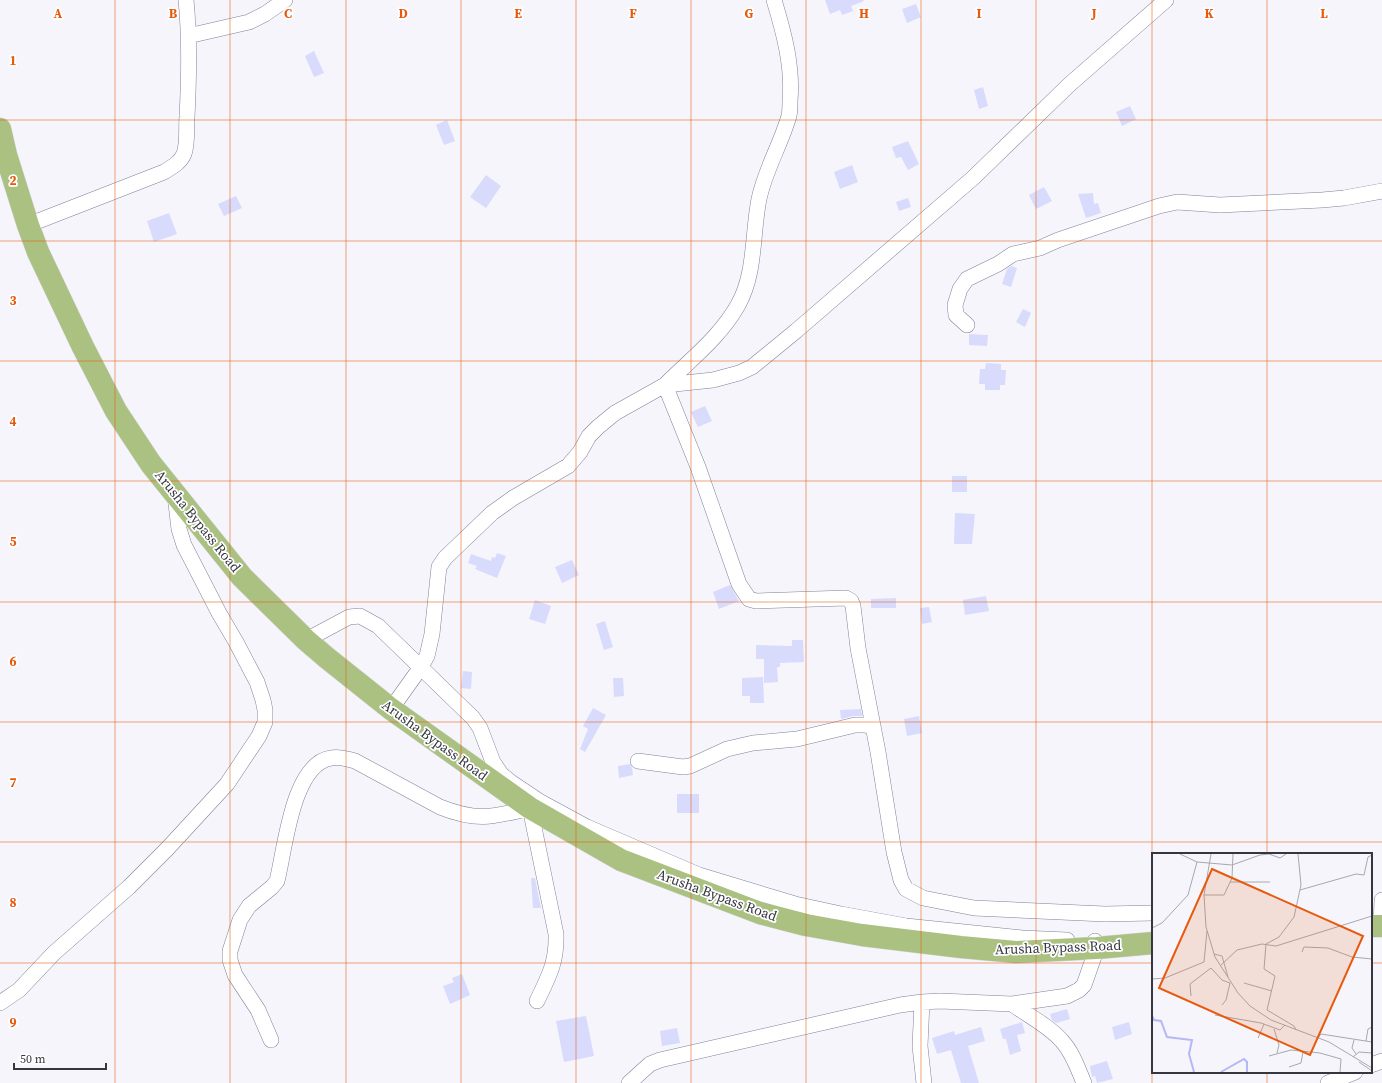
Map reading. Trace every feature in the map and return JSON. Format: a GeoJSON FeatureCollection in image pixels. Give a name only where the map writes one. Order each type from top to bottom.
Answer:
{"type":"FeatureCollection","features":[{"type":"Feature","properties":{"kind":"main road","name":"Arusha Bypass Road"},"geometry":{"type":"LineString","coordinates":[[0,129],[6,156],[38,252],[116,412],[151,464],[242,577],[306,640],[391,709],[530,808],[621,860],[760,913],[806,925],[961,947],[1016,952],[1097,948],[1152,943]]}},
{"type":"Feature","properties":{"kind":"street"},"geometry":{"type":"LineString","coordinates":[[28,225],[164,172],[179,162],[184,154],[186,143],[188,36],[186,0]]}},
{"type":"Feature","properties":{"kind":"street"},"geometry":{"type":"LineString","coordinates":[[188,36],[249,22],[265,14],[285,0]]}},
{"type":"Feature","properties":{"kind":"street"},"geometry":{"type":"LineString","coordinates":[[391,709],[421,667],[427,656],[432,634],[439,567],[445,558],[492,513],[513,498],[568,466],[580,452],[589,436],[615,413],[665,385],[724,327],[738,305],[746,289],[751,270],[755,226],[760,197],[789,115],[792,83],[788,51],[774,0]]}},
{"type":"Feature","properties":{"kind":"street"},"geometry":{"type":"LineString","coordinates":[[665,385],[714,380],[739,373],[752,367],[796,331],[973,178],[1070,84],[1166,0]]}},
{"type":"Feature","properties":{"kind":"street"},"geometry":{"type":"LineString","coordinates":[[967,325],[956,315],[955,305],[960,289],[967,280],[998,264],[1013,254],[1040,248],[1058,240],[1152,208],[1177,202],[1220,205],[1322,200],[1382,191]]}},
{"type":"Feature","properties":{"kind":"street"},"geometry":{"type":"LineString","coordinates":[[665,385],[698,467],[739,584],[749,599],[756,601],[846,598],[851,601],[894,852],[901,880],[906,889],[923,898],[974,908],[1105,914],[1152,913]]}},
{"type":"Feature","properties":{"kind":"street"},"geometry":{"type":"LineString","coordinates":[[0,1003],[19,990],[54,953],[129,887],[167,849],[227,784],[259,736],[265,722],[265,710],[258,682],[219,613],[184,545],[179,529],[175,493]]}},
{"type":"Feature","properties":{"kind":"street"},"geometry":{"type":"LineString","coordinates":[[306,640],[349,617],[360,616],[378,626],[474,718],[480,728],[493,762],[501,774],[539,801],[587,827],[628,846],[699,875],[795,904],[906,926],[1052,940],[1093,940],[1097,942],[1097,948],[1084,985],[1079,990],[1067,996],[1012,1004],[940,1000],[922,1002],[660,1060],[650,1064],[629,1083]]}},
{"type":"Feature","properties":{"kind":"street"},"geometry":{"type":"LineString","coordinates":[[638,761],[683,767],[690,766],[727,749],[754,742],[797,739],[855,725],[864,724],[873,726]]}},
{"type":"Feature","properties":{"kind":"street"},"geometry":{"type":"LineString","coordinates":[[271,1040],[258,1010],[235,975],[230,960],[230,951],[240,920],[249,906],[272,888],[277,881],[291,812],[305,779],[314,767],[330,758],[343,757],[372,770],[440,807],[469,816],[494,816],[530,808],[556,934],[557,946],[556,958],[552,969],[537,1001]]}},
{"type":"Feature","properties":{"kind":"street"},"geometry":{"type":"LineString","coordinates":[[1378,926],[1382,900]]}},
{"type":"Feature","properties":{"kind":"street"},"geometry":{"type":"LineString","coordinates":[[922,1002],[920,1046],[924,1083]]}},
{"type":"Feature","properties":{"kind":"street"},"geometry":{"type":"LineString","coordinates":[[1012,1004],[1064,1042],[1084,1083]]}},
{"type":"Feature","properties":{"kind":"street"},"geometry":{"type":"LineString","coordinates":[[1372,1066],[1382,1061]]}},
{"type":"Feature","properties":{"kind":"street"},"geometry":{"type":"LineString","coordinates":[[1328,1083],[1353,1073]]}},
{"type":"Feature","properties":{"kind":"building"},"geometry":{"type":"Polygon","coordinates":[[[825,0],[864,1],[851,6],[853,11],[842,15],[840,10],[830,14],[825,0]]]}},
{"type":"Feature","properties":{"kind":"building"},"geometry":{"type":"Polygon","coordinates":[[[916,4],[921,17],[907,23],[902,9],[916,4]]]}},
{"type":"Feature","properties":{"kind":"building"},"geometry":{"type":"Polygon","coordinates":[[[314,51],[324,73],[314,77],[305,56],[314,51]]]}},
{"type":"Feature","properties":{"kind":"building"},"geometry":{"type":"Polygon","coordinates":[[[983,87],[988,106],[979,109],[974,90],[983,87]]]}},
{"type":"Feature","properties":{"kind":"building"},"geometry":{"type":"Polygon","coordinates":[[[1130,106],[1136,119],[1122,126],[1116,112],[1130,106]]]}},
{"type":"Feature","properties":{"kind":"building"},"geometry":{"type":"Polygon","coordinates":[[[447,120],[455,141],[444,145],[436,125],[447,120]]]}},
{"type":"Feature","properties":{"kind":"building"},"geometry":{"type":"Polygon","coordinates":[[[908,141],[919,164],[908,170],[901,157],[896,158],[892,147],[908,141]]]}},
{"type":"Feature","properties":{"kind":"building"},"geometry":{"type":"Polygon","coordinates":[[[852,165],[858,182],[840,189],[834,172],[852,165]]]}},
{"type":"Feature","properties":{"kind":"building"},"geometry":{"type":"Polygon","coordinates":[[[486,175],[501,186],[486,208],[470,197],[486,175]]]}},
{"type":"Feature","properties":{"kind":"building"},"geometry":{"type":"Polygon","coordinates":[[[1044,187],[1052,201],[1036,209],[1029,195],[1044,187]]]}},
{"type":"Feature","properties":{"kind":"building"},"geometry":{"type":"Polygon","coordinates":[[[1093,193],[1094,204],[1098,203],[1101,213],[1086,218],[1078,194],[1093,193]]]}},
{"type":"Feature","properties":{"kind":"building"},"geometry":{"type":"Polygon","coordinates":[[[236,196],[242,208],[224,216],[218,204],[236,196]]]}},
{"type":"Feature","properties":{"kind":"building"},"geometry":{"type":"Polygon","coordinates":[[[908,198],[911,207],[899,211],[896,202],[908,198]]]}},
{"type":"Feature","properties":{"kind":"building"},"geometry":{"type":"Polygon","coordinates":[[[169,213],[177,234],[154,242],[147,221],[169,213]]]}},
{"type":"Feature","properties":{"kind":"building"},"geometry":{"type":"Polygon","coordinates":[[[1011,266],[1017,268],[1011,287],[1002,284],[1007,269],[1011,266]]]}},
{"type":"Feature","properties":{"kind":"building"},"geometry":{"type":"Polygon","coordinates":[[[1023,309],[1031,313],[1025,327],[1016,322],[1023,309]]]}},
{"type":"Feature","properties":{"kind":"building"},"geometry":{"type":"Polygon","coordinates":[[[969,334],[988,335],[987,346],[969,345],[969,334]]]}},
{"type":"Feature","properties":{"kind":"building"},"geometry":{"type":"Polygon","coordinates":[[[986,363],[1001,364],[1001,370],[1006,370],[1005,385],[1000,385],[1000,390],[985,390],[985,384],[979,384],[980,369],[985,369],[986,363]]]}},
{"type":"Feature","properties":{"kind":"building"},"geometry":{"type":"Polygon","coordinates":[[[705,406],[712,421],[698,427],[691,412],[705,406]]]}},
{"type":"Feature","properties":{"kind":"building"},"geometry":{"type":"Polygon","coordinates":[[[952,476],[967,476],[967,492],[952,492],[952,476]]]}},
{"type":"Feature","properties":{"kind":"building"},"geometry":{"type":"Polygon","coordinates":[[[955,513],[975,514],[972,544],[954,544],[955,513]]]}},
{"type":"Feature","properties":{"kind":"building"},"geometry":{"type":"Polygon","coordinates":[[[497,553],[506,556],[497,578],[475,569],[477,566],[468,563],[471,554],[491,561],[492,557],[495,558],[497,553]]]}},
{"type":"Feature","properties":{"kind":"building"},"geometry":{"type":"Polygon","coordinates":[[[572,560],[579,575],[562,583],[555,567],[572,560]]]}},
{"type":"Feature","properties":{"kind":"building"},"geometry":{"type":"Polygon","coordinates":[[[730,585],[739,601],[719,609],[713,592],[730,585]]]}},
{"type":"Feature","properties":{"kind":"building"},"geometry":{"type":"Polygon","coordinates":[[[986,596],[989,611],[965,615],[963,600],[986,596]]]}},
{"type":"Feature","properties":{"kind":"building"},"geometry":{"type":"Polygon","coordinates":[[[896,598],[896,608],[871,608],[871,599],[896,598]]]}},
{"type":"Feature","properties":{"kind":"building"},"geometry":{"type":"Polygon","coordinates":[[[535,600],[551,606],[545,624],[529,619],[535,600]]]}},
{"type":"Feature","properties":{"kind":"building"},"geometry":{"type":"Polygon","coordinates":[[[929,607],[932,622],[922,624],[920,608],[929,607]]]}},
{"type":"Feature","properties":{"kind":"building"},"geometry":{"type":"Polygon","coordinates":[[[605,621],[613,647],[604,650],[596,624],[605,621]]]}},
{"type":"Feature","properties":{"kind":"building"},"geometry":{"type":"Polygon","coordinates":[[[792,640],[803,640],[804,662],[780,663],[780,667],[777,667],[778,682],[764,683],[764,659],[756,659],[756,645],[792,646],[792,640]]]}},
{"type":"Feature","properties":{"kind":"building"},"geometry":{"type":"Polygon","coordinates":[[[463,671],[472,672],[471,689],[461,688],[463,671]]]}},
{"type":"Feature","properties":{"kind":"building"},"geometry":{"type":"Polygon","coordinates":[[[763,677],[764,703],[750,703],[750,696],[742,696],[742,678],[763,677]]]}},
{"type":"Feature","properties":{"kind":"building"},"geometry":{"type":"Polygon","coordinates":[[[613,678],[623,678],[624,696],[614,697],[613,678]]]}},
{"type":"Feature","properties":{"kind":"building"},"geometry":{"type":"Polygon","coordinates":[[[593,708],[606,715],[585,752],[580,749],[588,729],[583,726],[593,708]]]}},
{"type":"Feature","properties":{"kind":"building"},"geometry":{"type":"Polygon","coordinates":[[[861,709],[862,716],[853,716],[841,719],[840,710],[861,709]]]}},
{"type":"Feature","properties":{"kind":"building"},"geometry":{"type":"Polygon","coordinates":[[[919,716],[922,733],[907,736],[904,719],[919,716]]]}},
{"type":"Feature","properties":{"kind":"building"},"geometry":{"type":"Polygon","coordinates":[[[630,764],[633,775],[619,778],[618,766],[630,764]]]}},
{"type":"Feature","properties":{"kind":"building"},"geometry":{"type":"Polygon","coordinates":[[[677,794],[699,794],[699,813],[677,813],[677,794]]]}},
{"type":"Feature","properties":{"kind":"building"},"geometry":{"type":"Polygon","coordinates":[[[531,878],[535,878],[541,908],[533,908],[531,878]]]}},
{"type":"Feature","properties":{"kind":"building"},"geometry":{"type":"Polygon","coordinates":[[[462,974],[470,995],[450,1004],[443,986],[454,982],[452,978],[462,974]]]}},
{"type":"Feature","properties":{"kind":"building"},"geometry":{"type":"Polygon","coordinates":[[[1067,1009],[1070,1019],[1056,1023],[1052,1020],[1050,1014],[1067,1009]]]}},
{"type":"Feature","properties":{"kind":"building"},"geometry":{"type":"Polygon","coordinates":[[[586,1016],[594,1056],[564,1062],[556,1021],[586,1016]]]}},
{"type":"Feature","properties":{"kind":"building"},"geometry":{"type":"Polygon","coordinates":[[[1022,1022],[1025,1033],[1017,1035],[1021,1051],[1010,1055],[1006,1039],[1003,1039],[1000,1029],[1022,1022]]]}},
{"type":"Feature","properties":{"kind":"building"},"geometry":{"type":"Polygon","coordinates":[[[1129,1022],[1132,1034],[1115,1040],[1112,1027],[1129,1022]]]}},
{"type":"Feature","properties":{"kind":"building"},"geometry":{"type":"Polygon","coordinates":[[[981,1027],[985,1041],[968,1046],[979,1083],[961,1083],[951,1050],[937,1054],[932,1038],[954,1031],[955,1035],[981,1027]]]}},
{"type":"Feature","properties":{"kind":"building"},"geometry":{"type":"Polygon","coordinates":[[[677,1028],[680,1043],[662,1046],[660,1031],[677,1028]]]}},
{"type":"Feature","properties":{"kind":"building"},"geometry":{"type":"Polygon","coordinates":[[[1107,1061],[1113,1079],[1097,1083],[1095,1076],[1092,1077],[1090,1066],[1107,1061]]]}}]}
